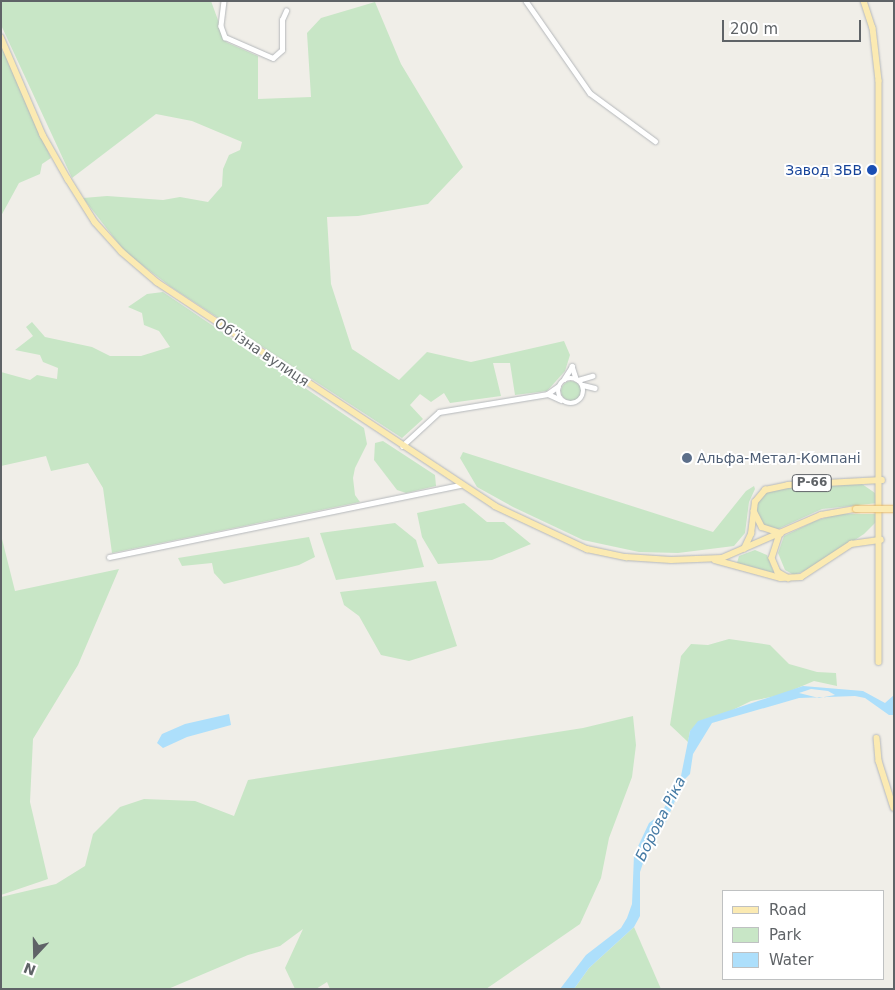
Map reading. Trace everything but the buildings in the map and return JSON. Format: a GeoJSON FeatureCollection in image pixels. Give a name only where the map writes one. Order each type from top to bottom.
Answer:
{"type":"FeatureCollection","features":[{"type":"Feature","properties":{"kind":"main road"},"geometry":{"type":"LineString","coordinates":[[864,1],[873,28],[879,81],[882,466],[879,662]]}},
{"type":"Feature","properties":{"kind":"main road","name":"Об’їзна вулиця"},"geometry":{"type":"LineString","coordinates":[[1,37],[43,135],[71,185],[95,222],[122,252],[157,282],[460,485],[515,516],[575,544],[626,557],[713,560]]}},
{"type":"Feature","properties":{"kind":"main road","name":"Р-66"},"geometry":{"type":"LineString","coordinates":[[754,507],[761,492],[773,487],[882,480]]}},
{"type":"Feature","properties":{"kind":"main road"},"geometry":{"type":"LineString","coordinates":[[754,507],[762,527],[780,533]]}},
{"type":"Feature","properties":{"kind":"main road"},"geometry":{"type":"LineString","coordinates":[[744,549],[751,534],[754,507]]}},
{"type":"Feature","properties":{"kind":"main road","name":"Р-66"},"geometry":{"type":"LineString","coordinates":[[780,533],[821,515],[856,509],[894,509]]}},
{"type":"Feature","properties":{"kind":"main road"},"geometry":{"type":"LineString","coordinates":[[713,560],[780,533]]}},
{"type":"Feature","properties":{"kind":"main road"},"geometry":{"type":"LineString","coordinates":[[780,533],[772,558],[778,572],[790,578]]}},
{"type":"Feature","properties":{"kind":"main road"},"geometry":{"type":"LineString","coordinates":[[713,560],[769,576],[790,578],[810,573],[851,544],[881,540]]}},
{"type":"Feature","properties":{"kind":"main road"},"geometry":{"type":"LineString","coordinates":[[877,738],[879,761],[894,808]]}},
{"type":"Feature","properties":{"kind":"street"},"geometry":{"type":"LineString","coordinates":[[224,1],[221,26],[225,37],[273,58],[282,50],[282,20],[286,11]]}},
{"type":"Feature","properties":{"kind":"street"},"geometry":{"type":"LineString","coordinates":[[526,1],[590,93],[655,141]]}},
{"type":"Feature","properties":{"kind":"street"},"geometry":{"type":"LineString","coordinates":[[402,446],[439,412],[548,394],[558,387],[572,366],[585,392]]}},
{"type":"Feature","properties":{"kind":"street"},"geometry":{"type":"LineString","coordinates":[[548,394],[575,404],[585,392],[595,388],[580,381],[563,380]]}},
{"type":"Feature","properties":{"kind":"street"},"geometry":{"type":"LineString","coordinates":[[558,387],[561,400]]}},
{"type":"Feature","properties":{"kind":"street"},"geometry":{"type":"LineString","coordinates":[[109,557],[460,485]]}},
{"type":"Feature","properties":{"kind":"green space"},"geometry":{"type":"Polygon","coordinates":[[[1,1],[211,1],[226,42],[258,56],[258,99],[311,97],[307,33],[321,18],[375,2],[401,64],[463,167],[428,204],[358,216],[327,217],[331,284],[352,349],[399,380],[427,352],[471,362],[564,341],[570,355],[565,371],[547,391],[515,395],[510,363],[493,363],[501,396],[450,403],[444,393],[431,402],[420,394],[410,405],[423,419],[402,438],[171,287],[125,252],[83,198],[107,196],[163,200],[180,197],[208,202],[222,186],[223,169],[229,155],[240,150],[242,142],[192,121],[156,114],[72,178],[1,25],[1,1]]]}},
{"type":"Feature","properties":{"kind":"green space"},"geometry":{"type":"Polygon","coordinates":[[[1,45],[51,158],[42,164],[40,174],[19,183],[1,216],[1,45]]]}},
{"type":"Feature","properties":{"kind":"green space"},"geometry":{"type":"Polygon","coordinates":[[[163,292],[364,428],[367,444],[355,468],[353,478],[355,495],[360,502],[112,553],[103,488],[88,463],[51,471],[46,456],[1,466],[1,372],[30,380],[37,375],[57,379],[58,368],[43,362],[40,355],[15,350],[33,336],[26,327],[32,322],[45,337],[92,347],[110,356],[141,356],[170,347],[159,331],[144,325],[142,313],[128,307],[147,294],[163,292]]]}},
{"type":"Feature","properties":{"kind":"green space"},"geometry":{"type":"Polygon","coordinates":[[[571,381],[578,384],[581,391],[578,398],[571,401],[564,398],[561,391],[564,384],[571,381]]]}},
{"type":"Feature","properties":{"kind":"green space"},"geometry":{"type":"Polygon","coordinates":[[[383,441],[435,475],[436,486],[406,493],[397,490],[374,460],[375,443],[383,441]]]}},
{"type":"Feature","properties":{"kind":"green space"},"geometry":{"type":"Polygon","coordinates":[[[463,452],[713,532],[746,491],[754,486],[755,489],[749,502],[745,533],[734,546],[678,553],[639,552],[583,540],[513,507],[477,487],[460,458],[463,452]]]}},
{"type":"Feature","properties":{"kind":"green space"},"geometry":{"type":"Polygon","coordinates":[[[862,484],[875,493],[878,503],[822,509],[778,529],[765,526],[757,513],[757,500],[771,489],[862,484]]]}},
{"type":"Feature","properties":{"kind":"green space"},"geometry":{"type":"Polygon","coordinates":[[[464,503],[487,522],[504,522],[531,544],[492,560],[438,564],[422,537],[417,513],[464,503]]]}},
{"type":"Feature","properties":{"kind":"green space"},"geometry":{"type":"Polygon","coordinates":[[[838,514],[879,514],[877,521],[864,534],[812,568],[794,575],[785,570],[778,553],[784,536],[815,521],[838,514]]]}},
{"type":"Feature","properties":{"kind":"green space"},"geometry":{"type":"Polygon","coordinates":[[[395,523],[416,540],[424,567],[336,580],[320,533],[395,523]]]}},
{"type":"Feature","properties":{"kind":"green space"},"geometry":{"type":"Polygon","coordinates":[[[1,535],[15,591],[119,569],[78,665],[33,739],[30,802],[48,879],[1,895],[1,535]]]}},
{"type":"Feature","properties":{"kind":"green space"},"geometry":{"type":"Polygon","coordinates":[[[309,537],[315,557],[299,565],[224,584],[214,573],[212,563],[182,566],[178,558],[309,537]]]}},
{"type":"Feature","properties":{"kind":"green space"},"geometry":{"type":"Polygon","coordinates":[[[755,550],[767,555],[774,573],[737,563],[739,556],[755,550]]]}},
{"type":"Feature","properties":{"kind":"green space"},"geometry":{"type":"Polygon","coordinates":[[[436,581],[457,646],[409,661],[381,655],[359,616],[344,605],[340,592],[436,581]]]}},
{"type":"Feature","properties":{"kind":"green space"},"geometry":{"type":"Polygon","coordinates":[[[729,639],[770,645],[789,664],[817,672],[836,673],[837,686],[814,681],[781,695],[751,701],[690,731],[688,742],[670,725],[681,656],[691,644],[708,645],[729,639]]]}},
{"type":"Feature","properties":{"kind":"green space"},"geometry":{"type":"Polygon","coordinates":[[[633,716],[636,745],[632,777],[609,838],[601,878],[580,924],[486,989],[330,989],[327,982],[316,989],[295,989],[285,968],[303,929],[280,946],[248,955],[168,989],[1,989],[1,897],[56,884],[85,866],[93,834],[120,807],[144,799],[195,801],[234,816],[248,780],[583,728],[633,716]]]}},
{"type":"Feature","properties":{"kind":"green space"},"geometry":{"type":"Polygon","coordinates":[[[634,927],[661,989],[574,989],[589,968],[634,927]]]}},
{"type":"Feature","properties":{"kind":"water","name":"Борова Ріка"},"geometry":{"type":"Polygon","coordinates":[[[803,686],[863,691],[885,703],[894,695],[894,715],[889,715],[865,698],[855,696],[824,697],[835,695],[828,691],[811,689],[799,693],[816,697],[799,698],[712,723],[693,754],[690,774],[684,780],[665,824],[651,839],[640,872],[640,916],[634,927],[589,968],[574,989],[560,989],[586,955],[621,928],[627,918],[632,904],[634,855],[649,823],[661,814],[681,776],[690,731],[698,721],[803,686]]]}},
{"type":"Feature","properties":{"kind":"water"},"geometry":{"type":"Polygon","coordinates":[[[229,714],[231,725],[187,737],[163,748],[157,743],[162,734],[185,724],[229,714]]]}},
{"type":"Feature","properties":{"kind":"place","name":"Завод ЗБВ"},"geometry":{"type":"Point","coordinates":[872,170]}},
{"type":"Feature","properties":{"kind":"place","name":"Альфа-Метал-Компані"},"geometry":{"type":"Point","coordinates":[687,458]}}]}
